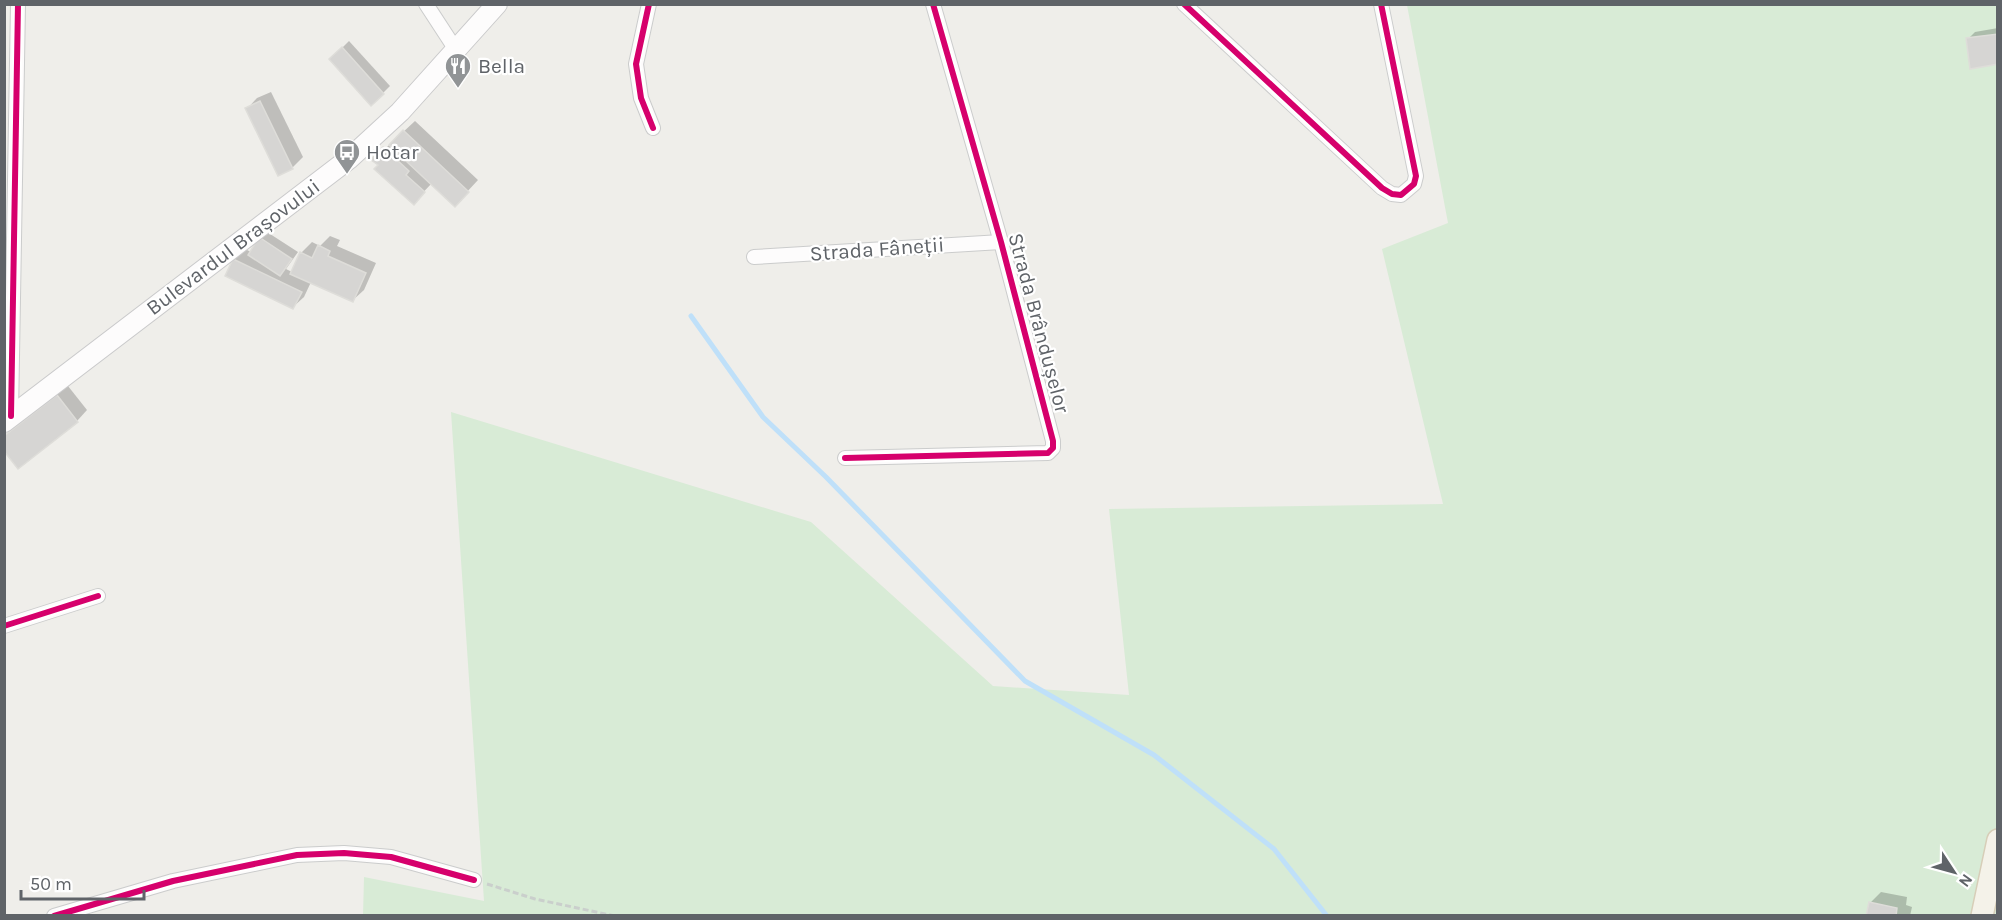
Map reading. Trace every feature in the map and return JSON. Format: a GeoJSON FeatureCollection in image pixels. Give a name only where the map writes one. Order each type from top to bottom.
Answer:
{"type":"FeatureCollection","features":[{"type":"Feature","properties":{"kind":"main road","name":"Bulevardul Brașovului"},"geometry":{"type":"LineString","coordinates":[[8,419],[350,158],[400,112],[497,4]]}},
{"type":"Feature","properties":{"kind":"main road"},"geometry":{"type":"LineString","coordinates":[[1982,915],[1998,840]]}},
{"type":"Feature","properties":{"kind":"street"},"geometry":{"type":"LineString","coordinates":[[8,419],[8,290],[18,4]]}},
{"type":"Feature","properties":{"kind":"street"},"geometry":{"type":"LineString","coordinates":[[426,4],[456,50]]}},
{"type":"Feature","properties":{"kind":"street"},"geometry":{"type":"LineString","coordinates":[[649,4],[636,64],[641,98],[653,128]]}},
{"type":"Feature","properties":{"kind":"street","name":"Strada Brândușelor"},"geometry":{"type":"LineString","coordinates":[[845,458],[1048,453],[1053,448],[1001,242],[933,4]]}},
{"type":"Feature","properties":{"kind":"street"},"geometry":{"type":"LineString","coordinates":[[1184,4],[1382,188],[1392,194],[1401,195],[1414,184],[1416,176],[1381,4]]}},
{"type":"Feature","properties":{"kind":"street","name":"Strada Fâneții"},"geometry":{"type":"LineString","coordinates":[[754,257],[1001,242]]}},
{"type":"Feature","properties":{"kind":"street"},"geometry":{"type":"LineString","coordinates":[[4,626],[98,596]]}},
{"type":"Feature","properties":{"kind":"street"},"geometry":{"type":"LineString","coordinates":[[54,915],[173,881],[297,855],[344,853],[390,856],[474,880]]}},
{"type":"Feature","properties":{"kind":"path"},"geometry":{"type":"LineString","coordinates":[[474,880],[536,899],[615,915]]}},
{"type":"Feature","properties":{"kind":"green space"},"geometry":{"type":"Polygon","coordinates":[[[1407,5],[1997,5],[1997,915],[363,916],[364,877],[484,901],[451,412],[811,522],[993,686],[1129,695],[1109,509],[1443,504],[1382,249],[1448,223],[1407,5]]]}},
{"type":"Feature","properties":{"kind":"building"},"geometry":{"type":"Polygon","coordinates":[[[1998,34],[1998,64],[1970,69],[1966,38],[1998,34]]]}},
{"type":"Feature","properties":{"kind":"building"},"geometry":{"type":"Polygon","coordinates":[[[342,47],[384,94],[371,106],[329,59],[342,47]]]}},
{"type":"Feature","properties":{"kind":"building"},"geometry":{"type":"Polygon","coordinates":[[[260,101],[293,169],[278,176],[245,108],[260,101]]]}},
{"type":"Feature","properties":{"kind":"building"},"geometry":{"type":"Polygon","coordinates":[[[403,130],[469,192],[455,207],[389,145],[403,130]]]}},
{"type":"Feature","properties":{"kind":"building"},"geometry":{"type":"Polygon","coordinates":[[[383,147],[409,171],[406,175],[425,192],[414,205],[374,169],[378,165],[371,160],[383,147]]]}},
{"type":"Feature","properties":{"kind":"building"},"geometry":{"type":"Polygon","coordinates":[[[259,237],[292,259],[280,276],[248,255],[259,237]]]}},
{"type":"Feature","properties":{"kind":"building"},"geometry":{"type":"Polygon","coordinates":[[[318,245],[330,251],[328,256],[366,273],[353,302],[290,274],[300,252],[312,258],[318,245]]]}},
{"type":"Feature","properties":{"kind":"building"},"geometry":{"type":"Polygon","coordinates":[[[233,259],[302,292],[293,309],[225,276],[233,259]]]}},
{"type":"Feature","properties":{"kind":"building"},"geometry":{"type":"Polygon","coordinates":[[[57,395],[78,422],[18,469],[4,451],[4,436],[57,395]]]}},
{"type":"Feature","properties":{"kind":"building"},"geometry":{"type":"Polygon","coordinates":[[[1869,902],[1897,908],[1896,916],[1866,916],[1869,902]]]}},
{"type":"Feature","properties":{"kind":"waterway"},"geometry":{"type":"LineString","coordinates":[[691,316],[763,417],[826,477],[1025,681],[1154,755],[1274,849],[1327,916]]}},
{"type":"Feature","properties":{"kind":"cycle path"},"geometry":{"type":"LineString","coordinates":[[11,416],[18,4]]}},
{"type":"Feature","properties":{"kind":"cycle path"},"geometry":{"type":"LineString","coordinates":[[649,4],[636,64],[641,98],[653,128]]}},
{"type":"Feature","properties":{"kind":"cycle path"},"geometry":{"type":"LineString","coordinates":[[845,458],[1048,453],[1053,448],[1001,242],[933,4]]}},
{"type":"Feature","properties":{"kind":"cycle path"},"geometry":{"type":"LineString","coordinates":[[1184,4],[1382,188],[1392,194],[1401,195],[1414,184],[1416,176],[1381,4]]}},
{"type":"Feature","properties":{"kind":"cycle path"},"geometry":{"type":"LineString","coordinates":[[4,626],[98,596]]}},
{"type":"Feature","properties":{"kind":"cycle path"},"geometry":{"type":"LineString","coordinates":[[54,916],[173,881],[297,855],[344,853],[391,857],[474,880]]}},
{"type":"Feature","properties":{"kind":"place","name":"Bella"},"geometry":{"type":"Point","coordinates":[458,89]}},
{"type":"Feature","properties":{"kind":"place","name":"Hotar"},"geometry":{"type":"Point","coordinates":[347,175]}}]}
